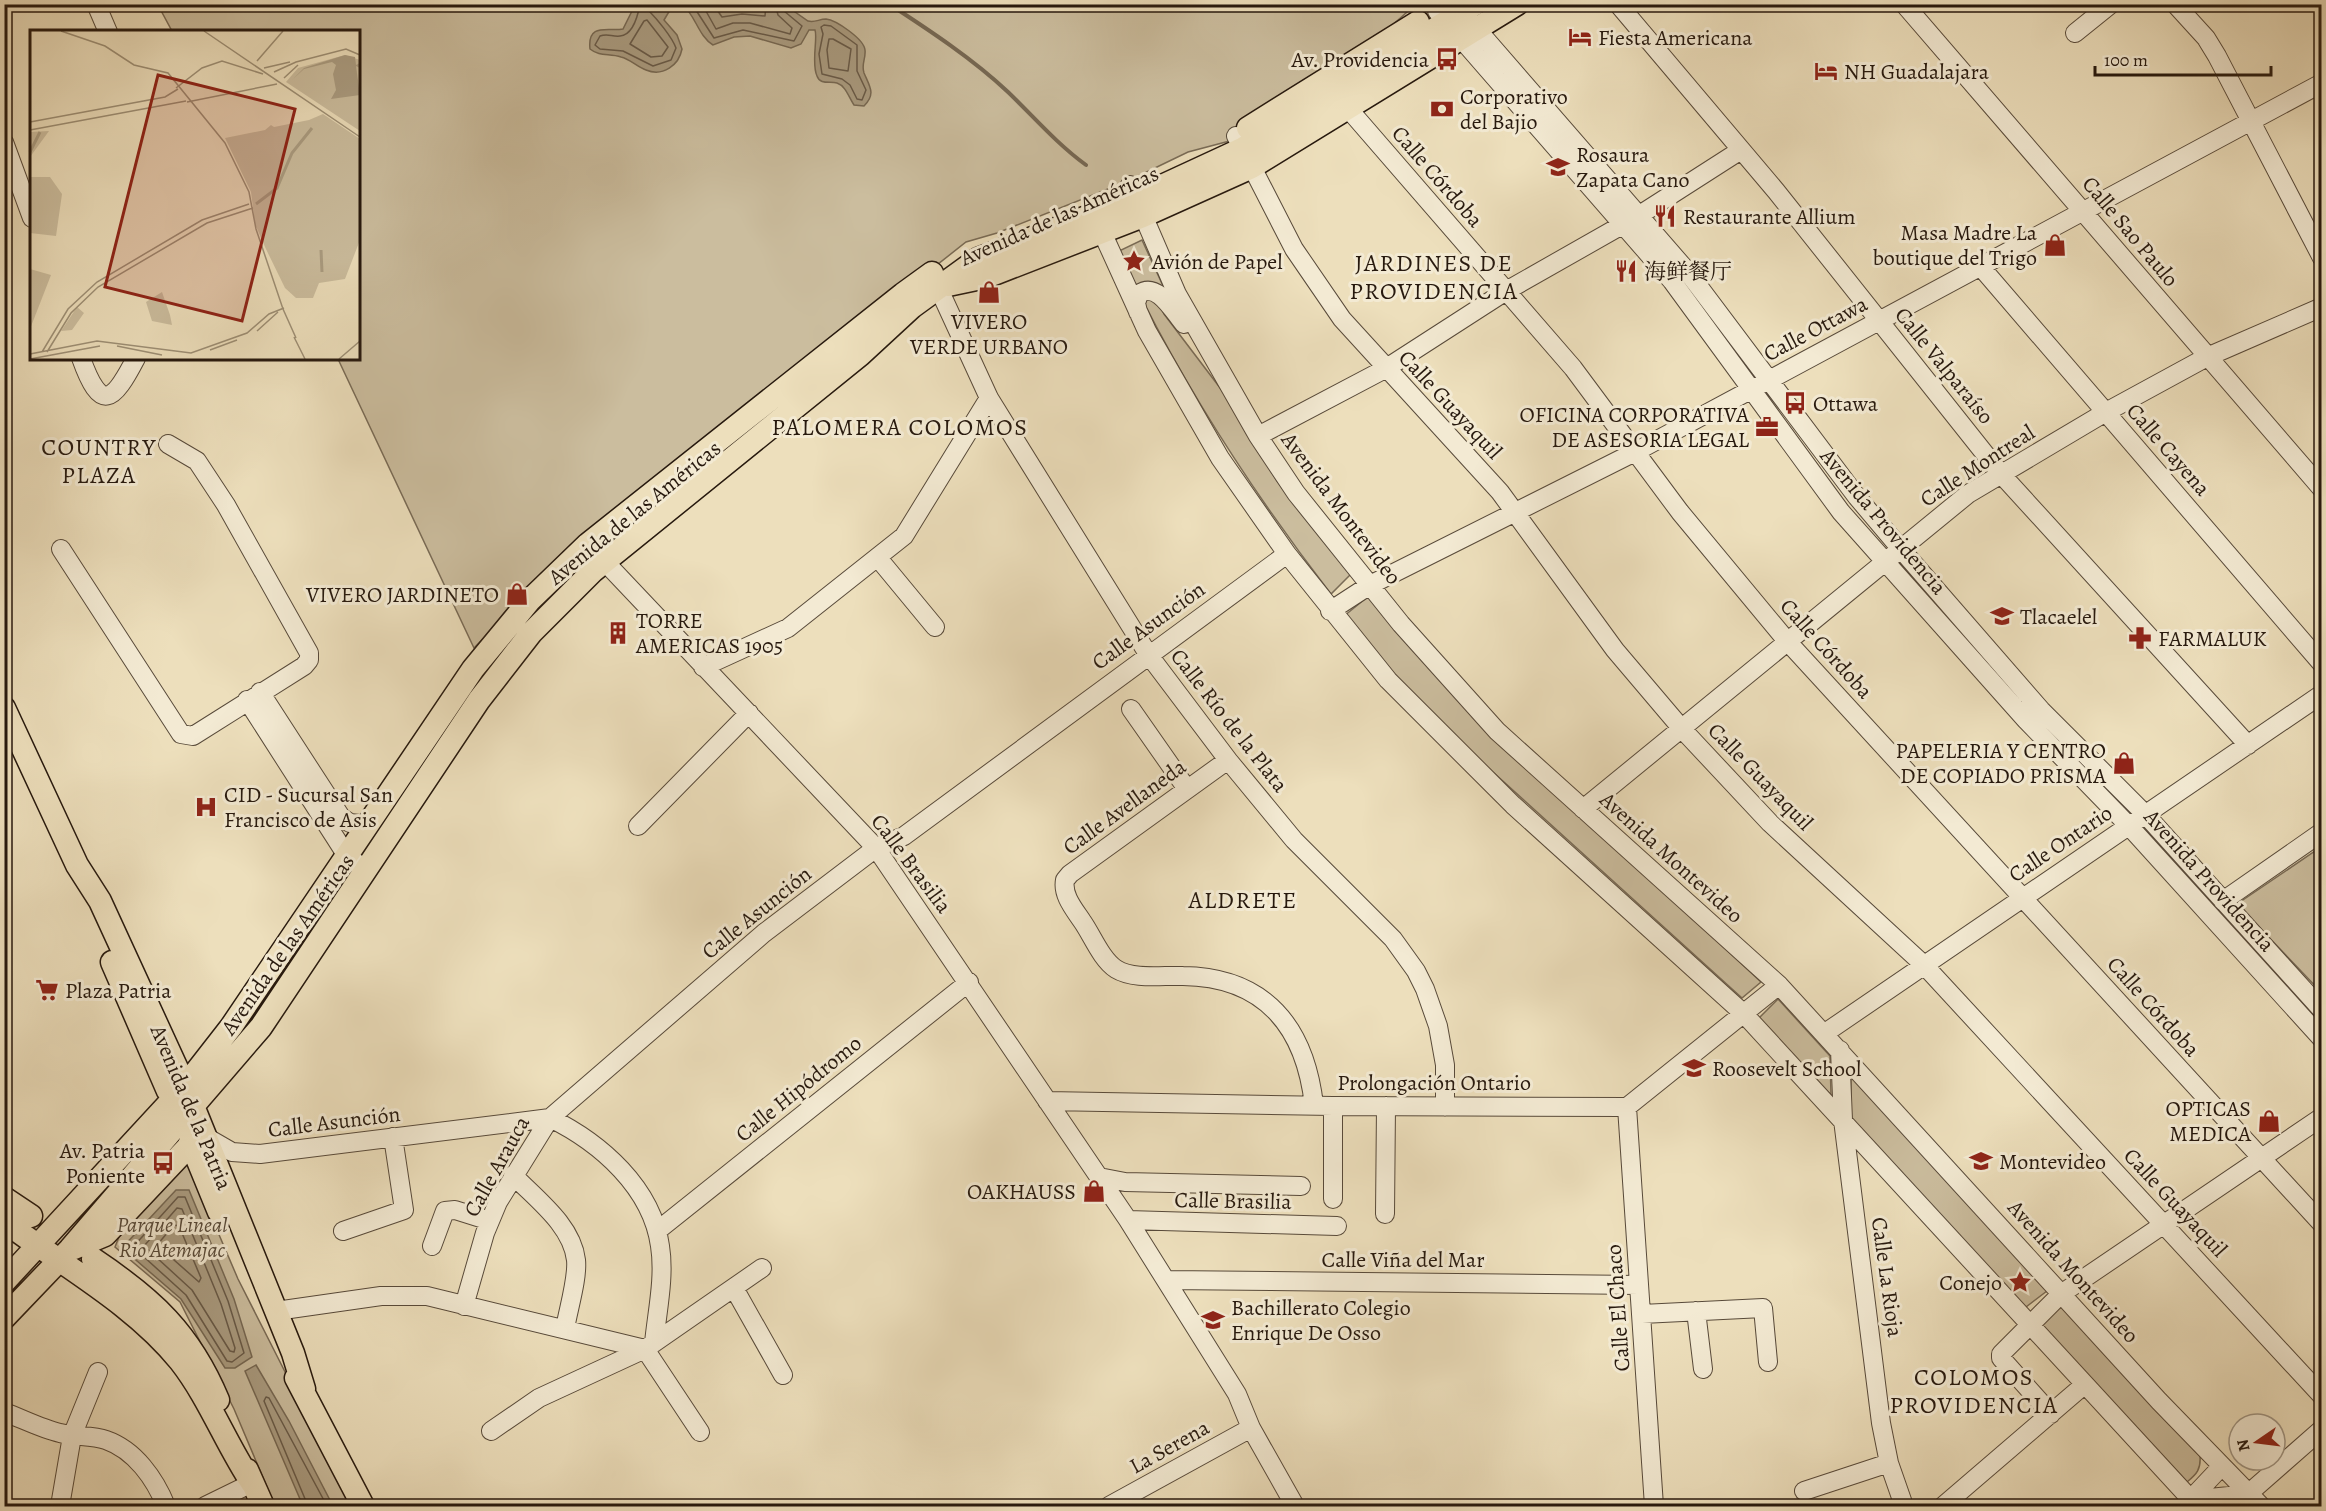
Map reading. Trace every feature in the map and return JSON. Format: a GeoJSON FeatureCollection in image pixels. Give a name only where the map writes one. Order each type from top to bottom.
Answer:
{"type":"FeatureCollection","features":[{"type":"Feature","properties":{"kind":"main road","name":"Avenida de las Américas"},"geometry":{"type":"LineString","coordinates":[[4,1318],[64,1255],[194,1108],[261,1027],[479,700],[531,633],[604,562],[860,355],[912,307],[978,259],[1136,200],[1243,150],[1335,94],[1469,35],[1517,4]]}},
{"type":"Feature","properties":{"kind":"main road","name":"Avenida de las Américas"},"geometry":{"type":"LineString","coordinates":[[4,1282],[39,1247],[231,1027],[478,662],[517,615],[581,550],[903,294],[972,249],[1136,200],[1243,150],[1335,94],[1454,10]]}},
{"type":"Feature","properties":{"kind":"main road","name":"Avenida de las Américas"},"geometry":{"type":"LineString","coordinates":[[938,287],[986,277],[1102,232],[1136,200]]}},
{"type":"Feature","properties":{"kind":"main road"},"geometry":{"type":"LineString","coordinates":[[568,598],[581,550]]}},
{"type":"Feature","properties":{"kind":"main road","name":"Avenida de la Patria"},"geometry":{"type":"LineString","coordinates":[[4,708],[77,865],[88,908],[177,1089],[194,1108],[200,1144],[267,1324],[282,1357],[304,1389],[363,1506]]}},
{"type":"Feature","properties":{"kind":"main road","name":"Avenida de la Patria"},"geometry":{"type":"LineString","coordinates":[[200,1144],[276,1311],[293,1353],[304,1389]]}},
{"type":"Feature","properties":{"kind":"main road"},"geometry":{"type":"LineString","coordinates":[[4,1198],[31,1216]]}},
{"type":"Feature","properties":{"kind":"main road"},"geometry":{"type":"LineString","coordinates":[[4,1221],[39,1247],[64,1255],[163,1342],[195,1385],[231,1452],[252,1483]]}},
{"type":"Feature","properties":{"kind":"main road"},"geometry":{"type":"LineString","coordinates":[[93,1259],[153,1303],[189,1344],[208,1376],[263,1506]]}},
{"type":"Feature","properties":{"kind":"street"},"geometry":{"type":"LineString","coordinates":[[96,4],[107,30]]}},
{"type":"Feature","properties":{"kind":"street","name":"Calle Valparaíso"},"geometry":{"type":"LineString","coordinates":[[1618,4],[1741,150],[2001,474],[2248,745]]}},
{"type":"Feature","properties":{"kind":"street","name":"Calle Sao Paulo"},"geometry":{"type":"LineString","coordinates":[[1904,4],[2322,489]]}},
{"type":"Feature","properties":{"kind":"street"},"geometry":{"type":"LineString","coordinates":[[2075,33],[2110,4]]}},
{"type":"Feature","properties":{"kind":"street"},"geometry":{"type":"LineString","coordinates":[[2175,4],[2206,38],[2322,258]]}},
{"type":"Feature","properties":{"kind":"street","name":"Avenida Providencia"},"geometry":{"type":"LineString","coordinates":[[1454,10],[1469,35],[1630,220],[1750,390],[1841,512],[2026,720],[2129,826],[2322,1039]]}},
{"type":"Feature","properties":{"kind":"street","name":"Calle Ottawa"},"geometry":{"type":"LineString","coordinates":[[1330,611],[1370,585],[1635,452],[2322,83]]}},
{"type":"Feature","properties":{"kind":"street","name":"Calle Córdoba"},"geometry":{"type":"LineString","coordinates":[[1335,94],[1573,368],[1725,568],[1787,641],[2322,1224]]}},
{"type":"Feature","properties":{"kind":"street"},"geometry":{"type":"LineString","coordinates":[[4,142],[30,213]]}},
{"type":"Feature","properties":{"kind":"street","name":"Calle Guayaquil"},"geometry":{"type":"LineString","coordinates":[[1243,150],[1294,249],[1342,319],[1385,369],[1467,454],[1516,512],[1615,650],[1682,729],[1770,823],[1924,965],[2322,1396]]}},
{"type":"Feature","properties":{"kind":"street"},"geometry":{"type":"LineString","coordinates":[[1258,436],[1385,369],[1506,291],[1630,220],[1741,150]]}},
{"type":"Feature","properties":{"kind":"street","name":"Avenida Montevideo"},"geometry":{"type":"LineString","coordinates":[[1136,200],[1177,294],[1206,350],[1258,436],[1296,493],[1370,585],[1497,731],[1779,985],[2061,1294],[2255,1500]]}},
{"type":"Feature","properties":{"kind":"street","name":"Avenida Providencia"},"geometry":{"type":"LineString","coordinates":[[1630,220],[1687,271],[1768,380],[1900,548],[2042,710],[2145,814],[2322,1010]]}},
{"type":"Feature","properties":{"kind":"street"},"geometry":{"type":"LineString","coordinates":[[1102,232],[1138,312],[1185,401],[1220,458],[1330,611],[1388,680],[1513,805],[1743,1014],[1843,1120],[2176,1485],[2190,1504]]}},
{"type":"Feature","properties":{"kind":"street","name":"Calle Cayena"},"geometry":{"type":"LineString","coordinates":[[1980,266],[2322,664]]}},
{"type":"Feature","properties":{"kind":"street","name":"Calle Río de la Plata"},"geometry":{"type":"LineString","coordinates":[[938,287],[989,398],[1148,654],[1228,760],[1310,857],[1393,939],[1416,971],[1438,1026],[1444,1065],[1445,1107]]}},
{"type":"Feature","properties":{"kind":"street"},"geometry":{"type":"LineString","coordinates":[[1138,312],[1136,303],[1139,294],[1147,290],[1155,291],[1206,350]]}},
{"type":"Feature","properties":{"kind":"street","name":"Calle Montreal"},"geometry":{"type":"LineString","coordinates":[[1583,809],[1883,561],[1968,494],[2106,412],[2207,357],[2322,307]]}},
{"type":"Feature","properties":{"kind":"street"},"geometry":{"type":"LineString","coordinates":[[82,360],[90,385],[105,395],[112,395],[120,389],[135,360]]}},
{"type":"Feature","properties":{"kind":"street"},"geometry":{"type":"LineString","coordinates":[[703,667],[788,628],[904,536],[989,398]]}},
{"type":"Feature","properties":{"kind":"street"},"geometry":{"type":"LineString","coordinates":[[61,549],[181,734],[193,736],[253,696],[304,666],[309,660],[309,653],[226,505],[197,462],[168,444]]}},
{"type":"Feature","properties":{"kind":"street","name":"Calle Brasilia"},"geometry":{"type":"LineString","coordinates":[[581,550],[604,562],[876,848],[969,982],[1128,1220],[1237,1394],[1251,1428],[1295,1506]]}},
{"type":"Feature","properties":{"kind":"street","name":"Calle Asunción"},"geometry":{"type":"LineString","coordinates":[[200,1144],[232,1152],[260,1154],[550,1118],[764,933],[876,848],[903,836],[1287,554]]}},
{"type":"Feature","properties":{"kind":"street"},"geometry":{"type":"LineString","coordinates":[[878,558],[935,627]]}},
{"type":"Feature","properties":{"kind":"street","name":"Calle Ontario"},"geometry":{"type":"LineString","coordinates":[[1825,1033],[2322,694]]}},
{"type":"Feature","properties":{"kind":"street"},"geometry":{"type":"LineString","coordinates":[[253,696],[295,761],[347,856],[366,870]]}},
{"type":"Feature","properties":{"kind":"street"},"geometry":{"type":"LineString","coordinates":[[1131,709],[1188,789]]}},
{"type":"Feature","properties":{"kind":"street"},"geometry":{"type":"LineString","coordinates":[[638,826],[749,713]]}},
{"type":"Feature","properties":{"kind":"street","name":"Calle Avellaneda"},"geometry":{"type":"LineString","coordinates":[[1228,760],[1070,874],[1064,886],[1106,958],[1118,970],[1142,975],[1210,976],[1238,984],[1260,998],[1283,1018],[1302,1049],[1310,1074],[1314,1105]]}},
{"type":"Feature","properties":{"kind":"street"},"geometry":{"type":"LineString","coordinates":[[295,761],[341,817],[350,823],[369,825]]}},
{"type":"Feature","properties":{"kind":"street"},"geometry":{"type":"LineString","coordinates":[[2223,901],[2322,832]]}},
{"type":"Feature","properties":{"kind":"street","name":"Calle Hipódromo"},"geometry":{"type":"LineString","coordinates":[[657,1231],[969,982]]}},
{"type":"Feature","properties":{"kind":"street"},"geometry":{"type":"LineString","coordinates":[[1627,1107],[1779,985]]}},
{"type":"Feature","properties":{"kind":"street","name":"Calle La Rioja"},"geometry":{"type":"LineString","coordinates":[[1840,1050],[1843,1120],[1881,1423],[1889,1463],[1904,1506]]}},
{"type":"Feature","properties":{"kind":"street","name":"Prolongación Ontario"},"geometry":{"type":"LineString","coordinates":[[1047,1101],[1333,1106],[1627,1107]]}},
{"type":"Feature","properties":{"kind":"street"},"geometry":{"type":"LineString","coordinates":[[1333,1106],[1333,1199]]}},
{"type":"Feature","properties":{"kind":"street"},"geometry":{"type":"LineString","coordinates":[[1385,1214],[1386,1106]]}},
{"type":"Feature","properties":{"kind":"street","name":"Calle El Chaco"},"geometry":{"type":"LineString","coordinates":[[1627,1107],[1654,1506]]}},
{"type":"Feature","properties":{"kind":"street"},"geometry":{"type":"LineString","coordinates":[[2051,1414],[2001,1358],[2001,1354],[2061,1294],[2162,1223],[2322,1117]]}},
{"type":"Feature","properties":{"kind":"street"},"geometry":{"type":"LineString","coordinates":[[550,1118],[580,1134],[621,1169],[639,1191],[657,1231],[661,1248],[661,1278],[650,1346],[700,1432]]}},
{"type":"Feature","properties":{"kind":"street","name":"Calle Arauca"},"geometry":{"type":"LineString","coordinates":[[464,1306],[490,1221],[513,1175],[550,1118]]}},
{"type":"Feature","properties":{"kind":"street"},"geometry":{"type":"LineString","coordinates":[[343,1231],[404,1210],[393,1137]]}},
{"type":"Feature","properties":{"kind":"street"},"geometry":{"type":"LineString","coordinates":[[513,1175],[558,1222],[570,1240],[576,1261],[565,1329]]}},
{"type":"Feature","properties":{"kind":"street"},"geometry":{"type":"LineString","coordinates":[[1099,1177],[1125,1182],[1301,1185]]}},
{"type":"Feature","properties":{"kind":"street"},"geometry":{"type":"LineString","coordinates":[[432,1246],[445,1211],[455,1210],[490,1221]]}},
{"type":"Feature","properties":{"kind":"street","name":"Calle Brasilia"},"geometry":{"type":"LineString","coordinates":[[1128,1220],[1337,1226]]}},
{"type":"Feature","properties":{"kind":"street"},"geometry":{"type":"LineString","coordinates":[[491,1431],[539,1398],[650,1346],[762,1268]]}},
{"type":"Feature","properties":{"kind":"street","name":"Calle Viña del Mar"},"geometry":{"type":"LineString","coordinates":[[1166,1280],[1639,1285]]}},
{"type":"Feature","properties":{"kind":"street"},"geometry":{"type":"LineString","coordinates":[[734,1288],[783,1375]]}},
{"type":"Feature","properties":{"kind":"street"},"geometry":{"type":"LineString","coordinates":[[276,1311],[381,1296],[428,1296],[565,1329],[650,1346]]}},
{"type":"Feature","properties":{"kind":"street"},"geometry":{"type":"LineString","coordinates":[[1642,1314],[1763,1308],[1768,1362]]}},
{"type":"Feature","properties":{"kind":"street"},"geometry":{"type":"LineString","coordinates":[[1696,1311],[1703,1369]]}},
{"type":"Feature","properties":{"kind":"street"},"geometry":{"type":"LineString","coordinates":[[60,1506],[72,1436],[98,1372]]}},
{"type":"Feature","properties":{"kind":"street"},"geometry":{"type":"LineString","coordinates":[[1943,1506],[2084,1385]]}},
{"type":"Feature","properties":{"kind":"street"},"geometry":{"type":"LineString","coordinates":[[4,1412],[72,1436],[105,1439],[121,1447],[137,1460],[152,1478],[166,1506]]}},
{"type":"Feature","properties":{"kind":"street","name":"La Serena"},"geometry":{"type":"LineString","coordinates":[[1109,1506],[1251,1428]]}},
{"type":"Feature","properties":{"kind":"street"},"geometry":{"type":"LineString","coordinates":[[2190,1504],[2255,1500],[2322,1430]]}},
{"type":"Feature","properties":{"kind":"street"},"geometry":{"type":"LineString","coordinates":[[2176,1485],[2188,1483],[2202,1472],[2203,1447]]}},
{"type":"Feature","properties":{"kind":"street"},"geometry":{"type":"LineString","coordinates":[[1804,1491],[1889,1463]]}},
{"type":"Feature","properties":{"kind":"street"},"geometry":{"type":"LineString","coordinates":[[2190,1504],[2222,1466]]}},
{"type":"Feature","properties":{"kind":"street"},"geometry":{"type":"LineString","coordinates":[[205,1506],[252,1483]]}},
{"type":"Feature","properties":{"kind":"green space"},"geometry":{"type":"Polygon","coordinates":[[[158,5],[1415,5],[1293,113],[1256,134],[1188,152],[1128,181],[997,233],[966,242],[551,569],[474,648],[338,360],[360,360],[360,30],[171,30],[158,5]]]}},
{"type":"Feature","properties":{"kind":"green space"},"geometry":{"type":"Polygon","coordinates":[[[1142,240],[1169,299],[1137,290],[1119,251],[1142,240]]]}},
{"type":"Feature","properties":{"kind":"green space"},"geometry":{"type":"Polygon","coordinates":[[[1156,297],[1164,314],[1227,397],[1277,481],[1351,574],[1331,594],[1254,488],[1185,378],[1143,301],[1156,297]]]}},
{"type":"Feature","properties":{"kind":"green space"},"geometry":{"type":"Polygon","coordinates":[[[1370,595],[1699,924],[1761,982],[1742,998],[1473,754],[1405,686],[1344,616],[1370,595]]]}},
{"type":"Feature","properties":{"kind":"green space"},"geometry":{"type":"Polygon","coordinates":[[[2321,847],[2321,992],[2237,904],[2321,847]]]}},
{"type":"Feature","properties":{"kind":"green space"},"geometry":{"type":"Polygon","coordinates":[[[1778,999],[1830,1056],[1831,1095],[1759,1018],[1778,999]]]}},
{"type":"Feature","properties":{"kind":"green space"},"geometry":{"type":"Polygon","coordinates":[[[1851,1071],[2047,1291],[2022,1310],[1851,1120],[1851,1071]]]}},
{"type":"Feature","properties":{"kind":"green space","name":"Parque Lineal Rio Atemajac"},"geometry":{"type":"Polygon","coordinates":[[[187,1160],[238,1279],[353,1506],[275,1506],[234,1409],[180,1302],[115,1247],[124,1224],[187,1160]]]}},
{"type":"Feature","properties":{"kind":"green space"},"geometry":{"type":"Polygon","coordinates":[[[2062,1306],[2200,1456],[2198,1471],[2187,1482],[2040,1324],[2062,1306]]]}},
{"type":"Feature","properties":{"kind":"water"},"geometry":{"type":"Polygon","coordinates":[[[635,5],[651,5],[657,10],[673,5],[664,20],[677,35],[682,49],[674,65],[664,71],[652,72],[624,58],[597,53],[590,49],[590,41],[595,32],[623,29],[635,5]]]}},
{"type":"Feature","properties":{"kind":"water"},"geometry":{"type":"Polygon","coordinates":[[[683,5],[785,5],[808,21],[831,20],[855,36],[865,50],[863,70],[871,90],[868,102],[864,106],[854,105],[845,89],[840,85],[818,79],[815,71],[815,30],[809,30],[801,44],[791,48],[750,36],[734,37],[713,45],[704,37],[683,5]]]}},
{"type":"Feature","properties":{"kind":"water"},"geometry":{"type":"Polygon","coordinates":[[[176,1190],[189,1190],[234,1299],[252,1357],[235,1368],[225,1368],[181,1299],[122,1248],[176,1190]]]}},
{"type":"Feature","properties":{"kind":"water"},"geometry":{"type":"Polygon","coordinates":[[[256,1365],[289,1421],[333,1506],[303,1506],[245,1371],[256,1365]]]}},
{"type":"Feature","properties":{"kind":"waterway"},"geometry":{"type":"LineString","coordinates":[[889,4],[980,68],[1086,165]]}},
{"type":"Feature","properties":{"kind":"place","name":"Fiesta Americana"},"geometry":{"type":"Point","coordinates":[1580,37]}},
{"type":"Feature","properties":{"kind":"place","name":"Av. Providencia"},"geometry":{"type":"Point","coordinates":[1447,59]}},
{"type":"Feature","properties":{"kind":"place","name":"NH Guadalajara"},"geometry":{"type":"Point","coordinates":[1826,71]}},
{"type":"Feature","properties":{"kind":"place","name":"Corporativo del Bajio"},"geometry":{"type":"Point","coordinates":[1442,109]}},
{"type":"Feature","properties":{"kind":"place","name":"Rosaura Zapata Cano"},"geometry":{"type":"Point","coordinates":[1558,167]}},
{"type":"Feature","properties":{"kind":"place","name":"Restaurante Allium"},"geometry":{"type":"Point","coordinates":[1665,216]}},
{"type":"Feature","properties":{"kind":"place","name":"Masa Madre La boutique del Trigo"},"geometry":{"type":"Point","coordinates":[2055,245]}},
{"type":"Feature","properties":{"kind":"place","name":"Avión de Papel"},"geometry":{"type":"Point","coordinates":[1134,261]}},
{"type":"Feature","properties":{"kind":"place","name":"海鲜餐厅"},"geometry":{"type":"Point","coordinates":[1626,271]}},
{"type":"Feature","properties":{"kind":"place","name":"VIVERO VERDE URBANO"},"geometry":{"type":"Point","coordinates":[989,292]}},
{"type":"Feature","properties":{"kind":"place","name":"Ottawa"},"geometry":{"type":"Point","coordinates":[1795,403]}},
{"type":"Feature","properties":{"kind":"place","name":"OFICINA CORPORATIVA DE ASESORIA LEGAL"},"geometry":{"type":"Point","coordinates":[1767,427]}},
{"type":"Feature","properties":{"kind":"place","name":"VIVERO JARDINETO"},"geometry":{"type":"Point","coordinates":[517,594]}},
{"type":"Feature","properties":{"kind":"place","name":"Tlacaelel"},"geometry":{"type":"Point","coordinates":[2002,616]}},
{"type":"Feature","properties":{"kind":"place","name":"TORRE AMERICAS 1905"},"geometry":{"type":"Point","coordinates":[618,633]}},
{"type":"Feature","properties":{"kind":"place","name":"FARMALUK"},"geometry":{"type":"Point","coordinates":[2140,638]}},
{"type":"Feature","properties":{"kind":"place","name":"PAPELERIA Y CENTRO DE COPIADO PRISMA"},"geometry":{"type":"Point","coordinates":[2124,763]}},
{"type":"Feature","properties":{"kind":"place","name":"CID - Sucursal San Francisco de Asis"},"geometry":{"type":"Point","coordinates":[206,807]}},
{"type":"Feature","properties":{"kind":"place","name":"Plaza Patria"},"geometry":{"type":"Point","coordinates":[47,990]}},
{"type":"Feature","properties":{"kind":"place","name":"Roosevelt School"},"geometry":{"type":"Point","coordinates":[1694,1068]}},
{"type":"Feature","properties":{"kind":"place","name":"OPTICAS MEDICA"},"geometry":{"type":"Point","coordinates":[2269,1121]}},
{"type":"Feature","properties":{"kind":"place","name":"Montevideo"},"geometry":{"type":"Point","coordinates":[1981,1161]}},
{"type":"Feature","properties":{"kind":"place","name":"Av. Patria Poniente"},"geometry":{"type":"Point","coordinates":[163,1163]}},
{"type":"Feature","properties":{"kind":"place","name":"OAKHAUSS"},"geometry":{"type":"Point","coordinates":[1094,1191]}},
{"type":"Feature","properties":{"kind":"place","name":"Conejo"},"geometry":{"type":"Point","coordinates":[2020,1282]}},
{"type":"Feature","properties":{"kind":"place","name":"Bachillerato Colegio Enrique De Osso"},"geometry":{"type":"Point","coordinates":[1213,1320]}},
{"type":"Feature","properties":{"kind":"district","name":"JARDINES DE PROVIDENCIA"},"geometry":{"type":"Point","coordinates":[1434,277]}},
{"type":"Feature","properties":{"kind":"district","name":"PALOMERA COLOMOS"},"geometry":{"type":"Point","coordinates":[900,427]}},
{"type":"Feature","properties":{"kind":"district","name":"COUNTRY PLAZA"},"geometry":{"type":"Point","coordinates":[99,461]}},
{"type":"Feature","properties":{"kind":"district","name":"ALDRETE"},"geometry":{"type":"Point","coordinates":[1243,900]}},
{"type":"Feature","properties":{"kind":"district","name":"COLOMOS PROVIDENCIA"},"geometry":{"type":"Point","coordinates":[1974,1391]}}]}
